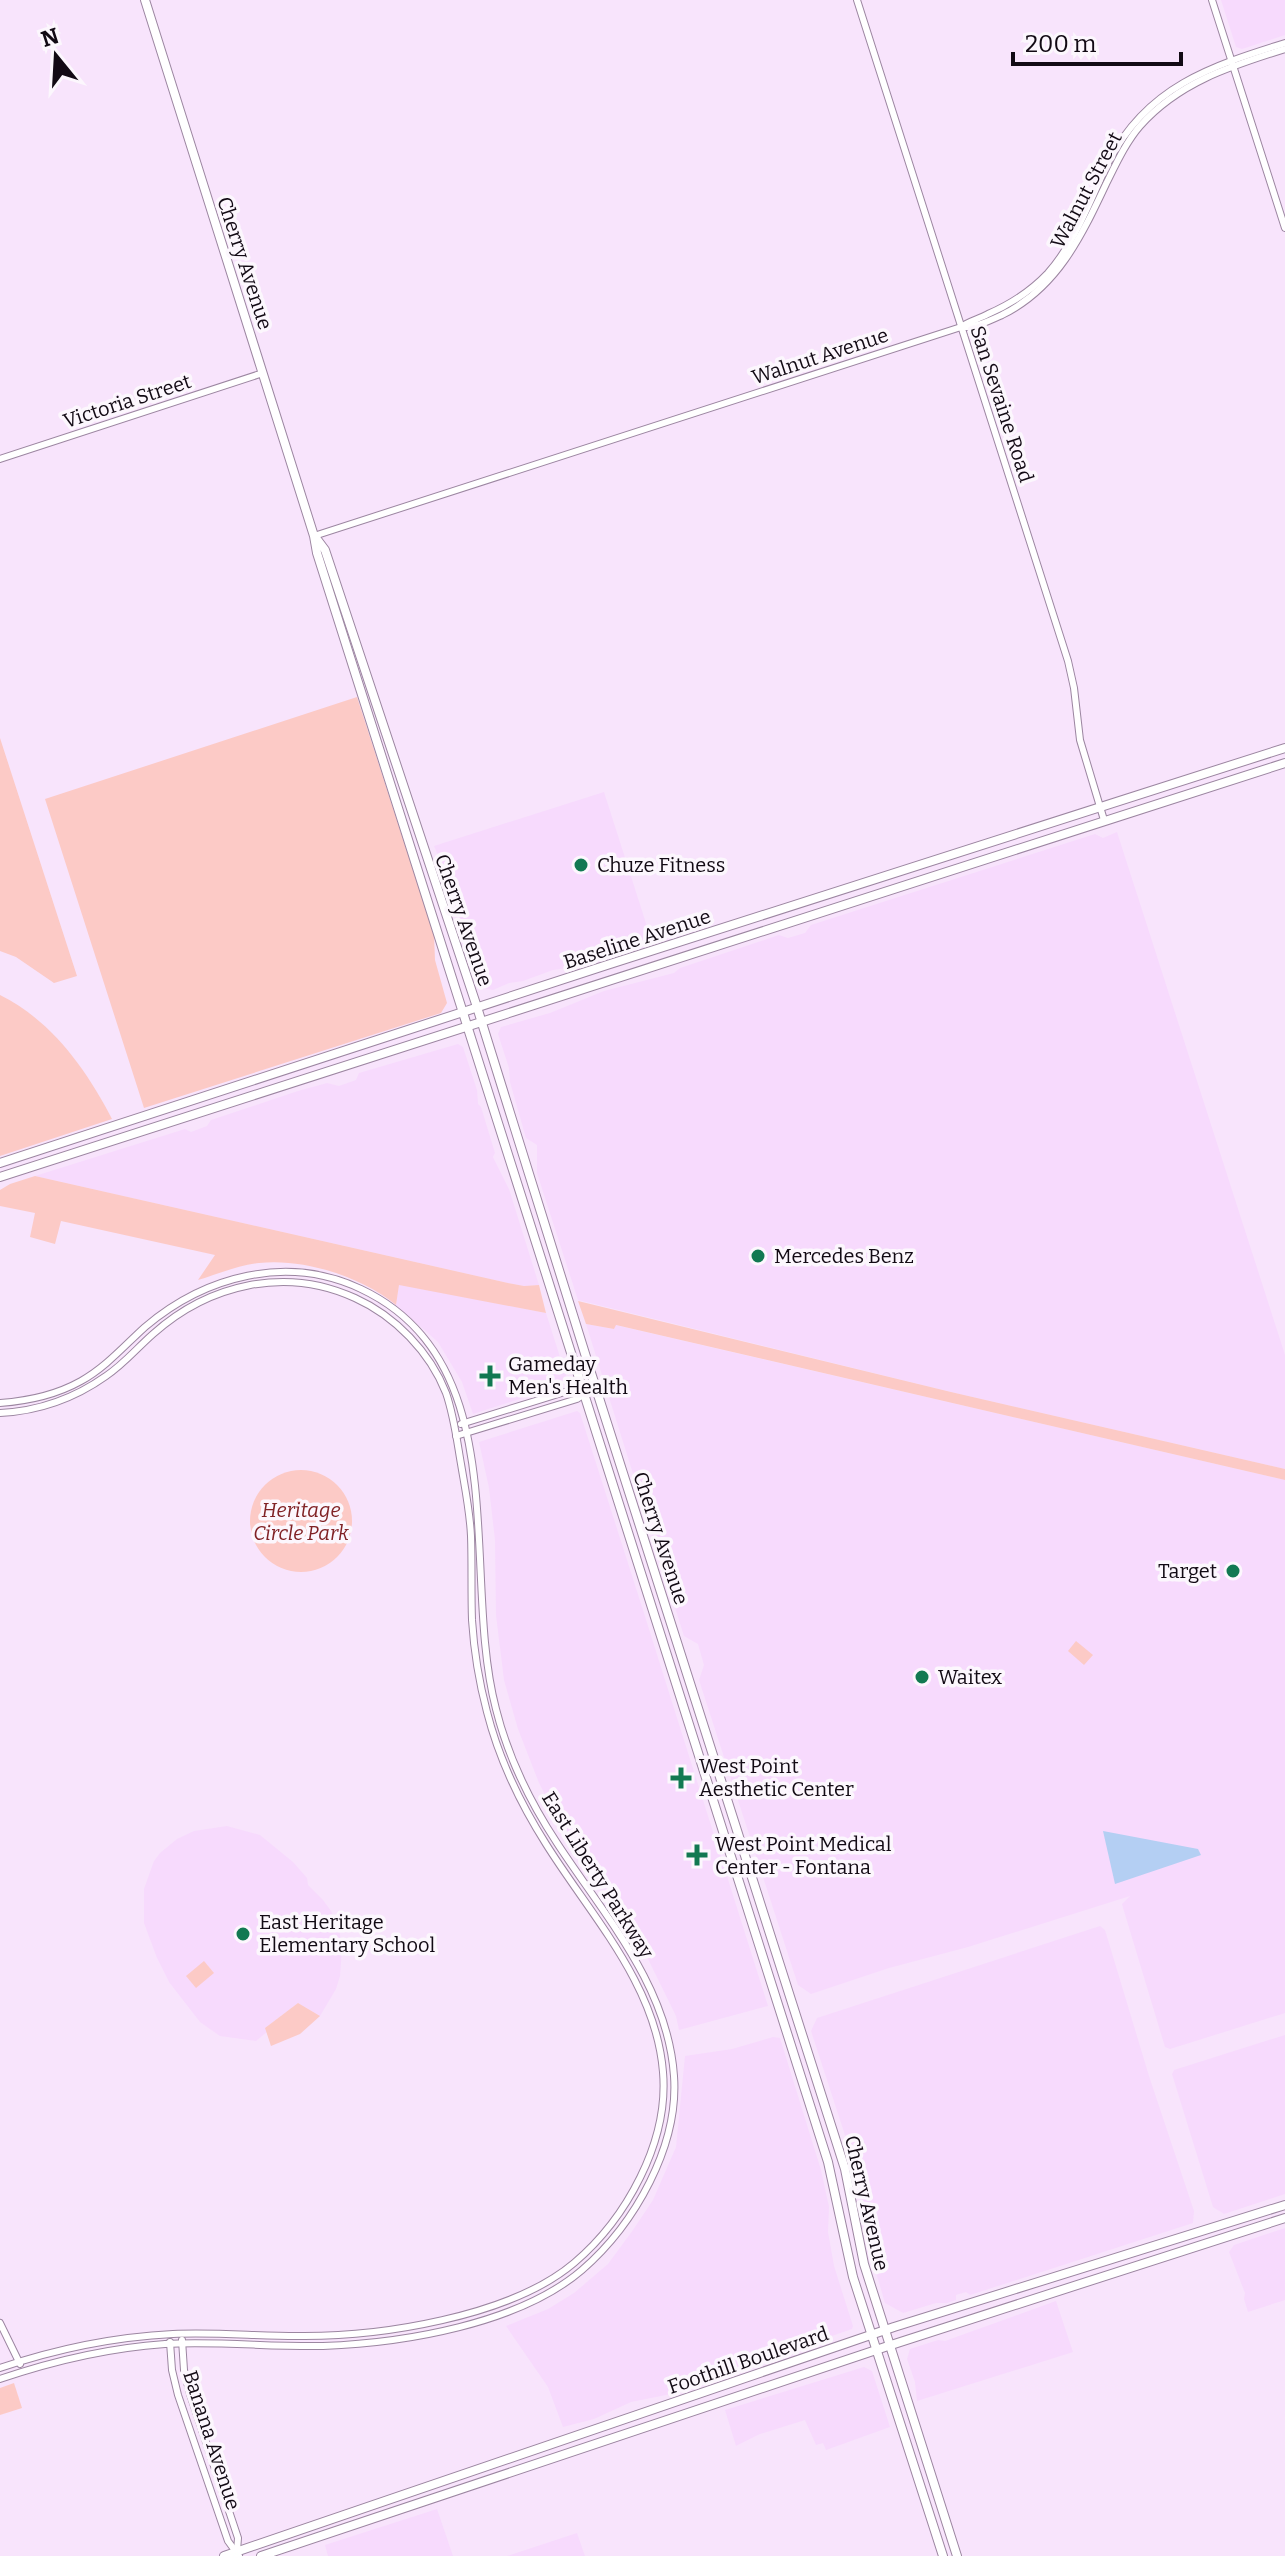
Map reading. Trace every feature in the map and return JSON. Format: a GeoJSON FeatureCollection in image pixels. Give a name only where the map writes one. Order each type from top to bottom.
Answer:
{"type":"FeatureCollection","features":[{"type":"Feature","properties":{"kind":"main road","name":"Cherry Avenue"},"geometry":{"type":"LineString","coordinates":[[145,0],[461,1012],[833,2176],[847,2254],[943,2556]]}},
{"type":"Feature","properties":{"kind":"main road","name":"Cherry Avenue"},"geometry":{"type":"LineString","coordinates":[[314,536],[325,550],[477,1007],[845,2169],[861,2255],[957,2556]]}},
{"type":"Feature","properties":{"kind":"main road","name":"Baseline Avenue"},"geometry":{"type":"LineString","coordinates":[[0,1163],[1285,748]]}},
{"type":"Feature","properties":{"kind":"main road","name":"Baseline Avenue"},"geometry":{"type":"LineString","coordinates":[[0,1177],[1285,763]]}},
{"type":"Feature","properties":{"kind":"main road","name":"Foothill Boulevard"},"geometry":{"type":"LineString","coordinates":[[224,2556],[238,2554],[871,2335],[1285,2205]]}},
{"type":"Feature","properties":{"kind":"main road","name":"Foothill Boulevard"},"geometry":{"type":"LineString","coordinates":[[261,2556],[888,2346],[1285,2218]]}},
{"type":"Feature","properties":{"kind":"main road"},"geometry":{"type":"LineString","coordinates":[[629,2432],[641,2422],[680,2409],[684,2405],[682,2400]]}},
{"type":"Feature","properties":{"kind":"street","name":"San Sevaine Road"},"geometry":{"type":"LineString","coordinates":[[857,0],[1068,661],[1080,740],[1104,820]]}},
{"type":"Feature","properties":{"kind":"street"},"geometry":{"type":"LineString","coordinates":[[1212,0],[1285,228]]}},
{"type":"Feature","properties":{"kind":"street"},"geometry":{"type":"LineString","coordinates":[[1232,63],[1285,43]]}},
{"type":"Feature","properties":{"kind":"street"},"geometry":{"type":"LineString","coordinates":[[1232,63],[1285,49]]}},
{"type":"Feature","properties":{"kind":"street","name":"Walnut Avenue"},"geometry":{"type":"LineString","coordinates":[[314,536],[961,327],[1013,301],[1047,274],[1073,237],[1118,145],[1153,103],[1178,84],[1232,63]]}},
{"type":"Feature","properties":{"kind":"street","name":"Victoria Street"},"geometry":{"type":"LineString","coordinates":[[0,459],[263,373]]}},
{"type":"Feature","properties":{"kind":"street","name":"East Liberty Parkway"},"geometry":{"type":"LineString","coordinates":[[0,1403],[46,1395],[82,1380],[114,1358],[156,1319],[186,1298],[249,1274],[291,1272],[327,1277],[375,1296],[407,1321],[443,1366],[456,1393],[464,1423],[480,1528],[485,1652],[497,1716],[515,1765],[539,1814],[619,1933],[660,2013],[674,2076],[673,2108],[666,2143],[642,2195],[601,2251],[562,2285],[527,2303],[453,2327],[375,2342],[310,2346],[170,2344],[101,2352],[0,2379]]}},
{"type":"Feature","properties":{"kind":"street","name":"East Liberty Parkway"},"geometry":{"type":"LineString","coordinates":[[0,1413],[46,1405],[88,1387],[116,1368],[169,1321],[215,1295],[251,1284],[288,1281],[339,1291],[377,1309],[411,1338],[438,1378],[454,1426],[471,1533],[475,1649],[488,1717],[505,1766],[524,1807],[550,1851],[616,1947],[651,2015],[664,2075],[664,2104],[658,2135],[644,2171],[603,2234],[572,2265],[552,2280],[525,2293],[450,2317],[374,2332],[295,2337],[169,2334],[90,2344],[0,2368]]}},
{"type":"Feature","properties":{"kind":"street"},"geometry":{"type":"LineString","coordinates":[[454,1426],[595,1387]]}},
{"type":"Feature","properties":{"kind":"street"},"geometry":{"type":"LineString","coordinates":[[456,1436],[582,1391]]}},
{"type":"Feature","properties":{"kind":"street"},"geometry":{"type":"LineString","coordinates":[[0,2323],[22,2371]]}},
{"type":"Feature","properties":{"kind":"street","name":"Banana Avenue"},"geometry":{"type":"LineString","coordinates":[[169,2334],[174,2382],[228,2540],[238,2554]]}},
{"type":"Feature","properties":{"kind":"street","name":"Banana Avenue"},"geometry":{"type":"LineString","coordinates":[[181,2334],[190,2394],[238,2538],[238,2554]]}},
{"type":"Feature","properties":{"kind":"shaded area"},"geometry":{"type":"Polygon","coordinates":[[[1221,0],[1285,0],[1285,35],[1242,49],[1236,47],[1221,0]]]}},
{"type":"Feature","properties":{"kind":"shaded area"},"geometry":{"type":"Polygon","coordinates":[[[604,792],[652,942],[592,954],[589,961],[574,967],[553,970],[493,990],[482,988],[465,929],[449,893],[449,881],[434,846],[604,792]]]}},
{"type":"Feature","properties":{"kind":"shaded area"},"geometry":{"type":"Polygon","coordinates":[[[1117,832],[1285,1355],[1285,1469],[951,1392],[578,1300],[537,1173],[537,1145],[526,1138],[510,1082],[509,1068],[498,1034],[501,1027],[550,1013],[604,991],[674,973],[680,968],[779,935],[788,938],[805,933],[811,925],[1095,834],[1103,838],[1117,832]]]}},
{"type":"Feature","properties":{"kind":"shaded area"},"geometry":{"type":"Polygon","coordinates":[[[458,1044],[463,1047],[495,1153],[493,1157],[509,1189],[539,1285],[508,1283],[35,1176],[185,1129],[191,1132],[207,1126],[211,1120],[298,1091],[327,1083],[339,1086],[356,1080],[359,1073],[458,1044]]]}},
{"type":"Feature","properties":{"kind":"shaded area"},"geometry":{"type":"Polygon","coordinates":[[[399,1284],[546,1313],[566,1384],[473,1414],[462,1382],[438,1342],[396,1305],[399,1284]]]}},
{"type":"Feature","properties":{"kind":"shaded area"},"geometry":{"type":"Polygon","coordinates":[[[586,1324],[614,1329],[615,1325],[1285,1480],[1285,2013],[1170,2049],[1165,2047],[1122,1904],[1130,1896],[811,1994],[798,1985],[699,1680],[704,1665],[698,1644],[684,1636],[586,1324]]]}},
{"type":"Feature","properties":{"kind":"shaded area"},"geometry":{"type":"Polygon","coordinates":[[[577,1411],[768,2006],[679,2030],[676,2016],[648,1959],[553,1811],[539,1783],[518,1729],[504,1680],[496,1615],[495,1540],[489,1488],[479,1442],[577,1411]]]}},
{"type":"Feature","properties":{"kind":"shaded area","name":"East Heritage Elementary School"},"geometry":{"type":"Polygon","coordinates":[[[227,1826],[260,1835],[293,1862],[331,1911],[339,1929],[342,1948],[336,1989],[320,2016],[298,2003],[265,2028],[268,2031],[256,2041],[220,2036],[200,2022],[169,1982],[144,1923],[144,1889],[160,1853],[177,1839],[194,1831],[227,1826]]]}},
{"type":"Feature","properties":{"kind":"shaded area"},"geometry":{"type":"Polygon","coordinates":[[[1100,1926],[1105,1930],[1194,2211],[1193,2223],[970,2295],[966,2292],[956,2295],[956,2300],[947,2303],[936,2303],[903,2313],[885,2303],[872,2259],[857,2172],[811,2031],[817,2018],[1100,1926]]]}},
{"type":"Feature","properties":{"kind":"shaded area"},"geometry":{"type":"Polygon","coordinates":[[[1285,2035],[1285,2194],[1224,2214],[1213,2207],[1172,2074],[1174,2070],[1285,2035]]]}},
{"type":"Feature","properties":{"kind":"shaded area"},"geometry":{"type":"Polygon","coordinates":[[[773,2037],[780,2038],[821,2170],[829,2207],[828,2232],[834,2266],[852,2329],[739,2370],[717,2373],[671,2394],[631,2402],[594,2419],[563,2427],[548,2387],[506,2326],[548,2309],[574,2293],[608,2264],[653,2200],[676,2147],[685,2056],[732,2049],[773,2037]]]}},
{"type":"Feature","properties":{"kind":"shaded area"},"geometry":{"type":"Polygon","coordinates":[[[1285,2228],[1285,2300],[1248,2312],[1245,2293],[1229,2252],[1234,2245],[1285,2228]]]}},
{"type":"Feature","properties":{"kind":"shaded area"},"geometry":{"type":"Polygon","coordinates":[[[1056,2301],[1073,2352],[917,2401],[915,2382],[907,2359],[910,2349],[938,2340],[945,2341],[1056,2301]]]}},
{"type":"Feature","properties":{"kind":"shaded area"},"geometry":{"type":"Polygon","coordinates":[[[864,2367],[872,2371],[890,2427],[826,2450],[823,2443],[816,2445],[805,2420],[760,2434],[736,2446],[725,2410],[864,2367]]]}},
{"type":"Feature","properties":{"kind":"shaded area"},"geometry":{"type":"Polygon","coordinates":[[[437,2509],[453,2556],[328,2556],[325,2545],[437,2509]]]}},
{"type":"Feature","properties":{"kind":"shaded area"},"geometry":{"type":"Polygon","coordinates":[[[577,2533],[585,2556],[507,2556],[577,2533]]]}},
{"type":"Feature","properties":{"kind":"green space"},"geometry":{"type":"Polygon","coordinates":[[[357,697],[434,935],[435,960],[447,1003],[441,1013],[144,1108],[45,799],[357,697]]]}},
{"type":"Feature","properties":{"kind":"green space"},"geometry":{"type":"Polygon","coordinates":[[[0,738],[77,976],[54,983],[16,957],[0,951],[0,738]]]}},
{"type":"Feature","properties":{"kind":"green space"},"geometry":{"type":"Polygon","coordinates":[[[0,995],[36,1018],[66,1048],[91,1082],[112,1119],[0,1156],[0,995]]]}},
{"type":"Feature","properties":{"kind":"green space"},"geometry":{"type":"Polygon","coordinates":[[[35,1176],[508,1283],[539,1285],[546,1313],[399,1285],[396,1305],[350,1278],[313,1267],[276,1262],[251,1264],[198,1280],[215,1255],[61,1221],[55,1244],[30,1237],[35,1213],[0,1206],[0,1190],[35,1176]]]}},
{"type":"Feature","properties":{"kind":"green space"},"geometry":{"type":"Polygon","coordinates":[[[578,1301],[1285,1469],[1285,1480],[616,1325],[614,1329],[586,1324],[578,1301]]]}},
{"type":"Feature","properties":{"kind":"green space","name":"Heritage Circle Park"},"geometry":{"type":"Polygon","coordinates":[[[301,1470],[321,1474],[337,1485],[348,1501],[352,1521],[348,1541],[337,1557],[321,1568],[301,1572],[281,1568],[265,1557],[254,1541],[250,1521],[254,1501],[265,1485],[281,1474],[301,1470]]]}},
{"type":"Feature","properties":{"kind":"green space"},"geometry":{"type":"Polygon","coordinates":[[[1076,1641],[1093,1655],[1084,1665],[1068,1651],[1076,1641]]]}},
{"type":"Feature","properties":{"kind":"green space"},"geometry":{"type":"Polygon","coordinates":[[[204,1961],[214,1973],[196,1988],[186,1976],[204,1961]]]}},
{"type":"Feature","properties":{"kind":"green space"},"geometry":{"type":"Polygon","coordinates":[[[298,2003],[320,2016],[300,2034],[271,2046],[265,2028],[298,2003]]]}},
{"type":"Feature","properties":{"kind":"green space"},"geometry":{"type":"Polygon","coordinates":[[[14,2383],[22,2408],[0,2415],[0,2388],[14,2383]]]}},
{"type":"Feature","properties":{"kind":"water"},"geometry":{"type":"Polygon","coordinates":[[[1103,1831],[1198,1849],[1201,1855],[1115,1884],[1103,1831]]]}},
{"type":"Feature","properties":{"kind":"place","name":"Chuze Fitness"},"geometry":{"type":"Point","coordinates":[581,865]}},
{"type":"Feature","properties":{"kind":"place","name":"Mercedes Benz"},"geometry":{"type":"Point","coordinates":[758,1256]}},
{"type":"Feature","properties":{"kind":"place","name":"Gameday Men's Health"},"geometry":{"type":"Point","coordinates":[490,1376]}},
{"type":"Feature","properties":{"kind":"place","name":"Target"},"geometry":{"type":"Point","coordinates":[1233,1571]}},
{"type":"Feature","properties":{"kind":"place","name":"Waitex"},"geometry":{"type":"Point","coordinates":[922,1677]}},
{"type":"Feature","properties":{"kind":"place","name":"West Point Aesthetic Center"},"geometry":{"type":"Point","coordinates":[681,1778]}},
{"type":"Feature","properties":{"kind":"place","name":"West Point Medical Center - Fontana"},"geometry":{"type":"Point","coordinates":[697,1855]}},
{"type":"Feature","properties":{"kind":"place","name":"East Heritage Elementary School"},"geometry":{"type":"Point","coordinates":[243,1934]}}]}
